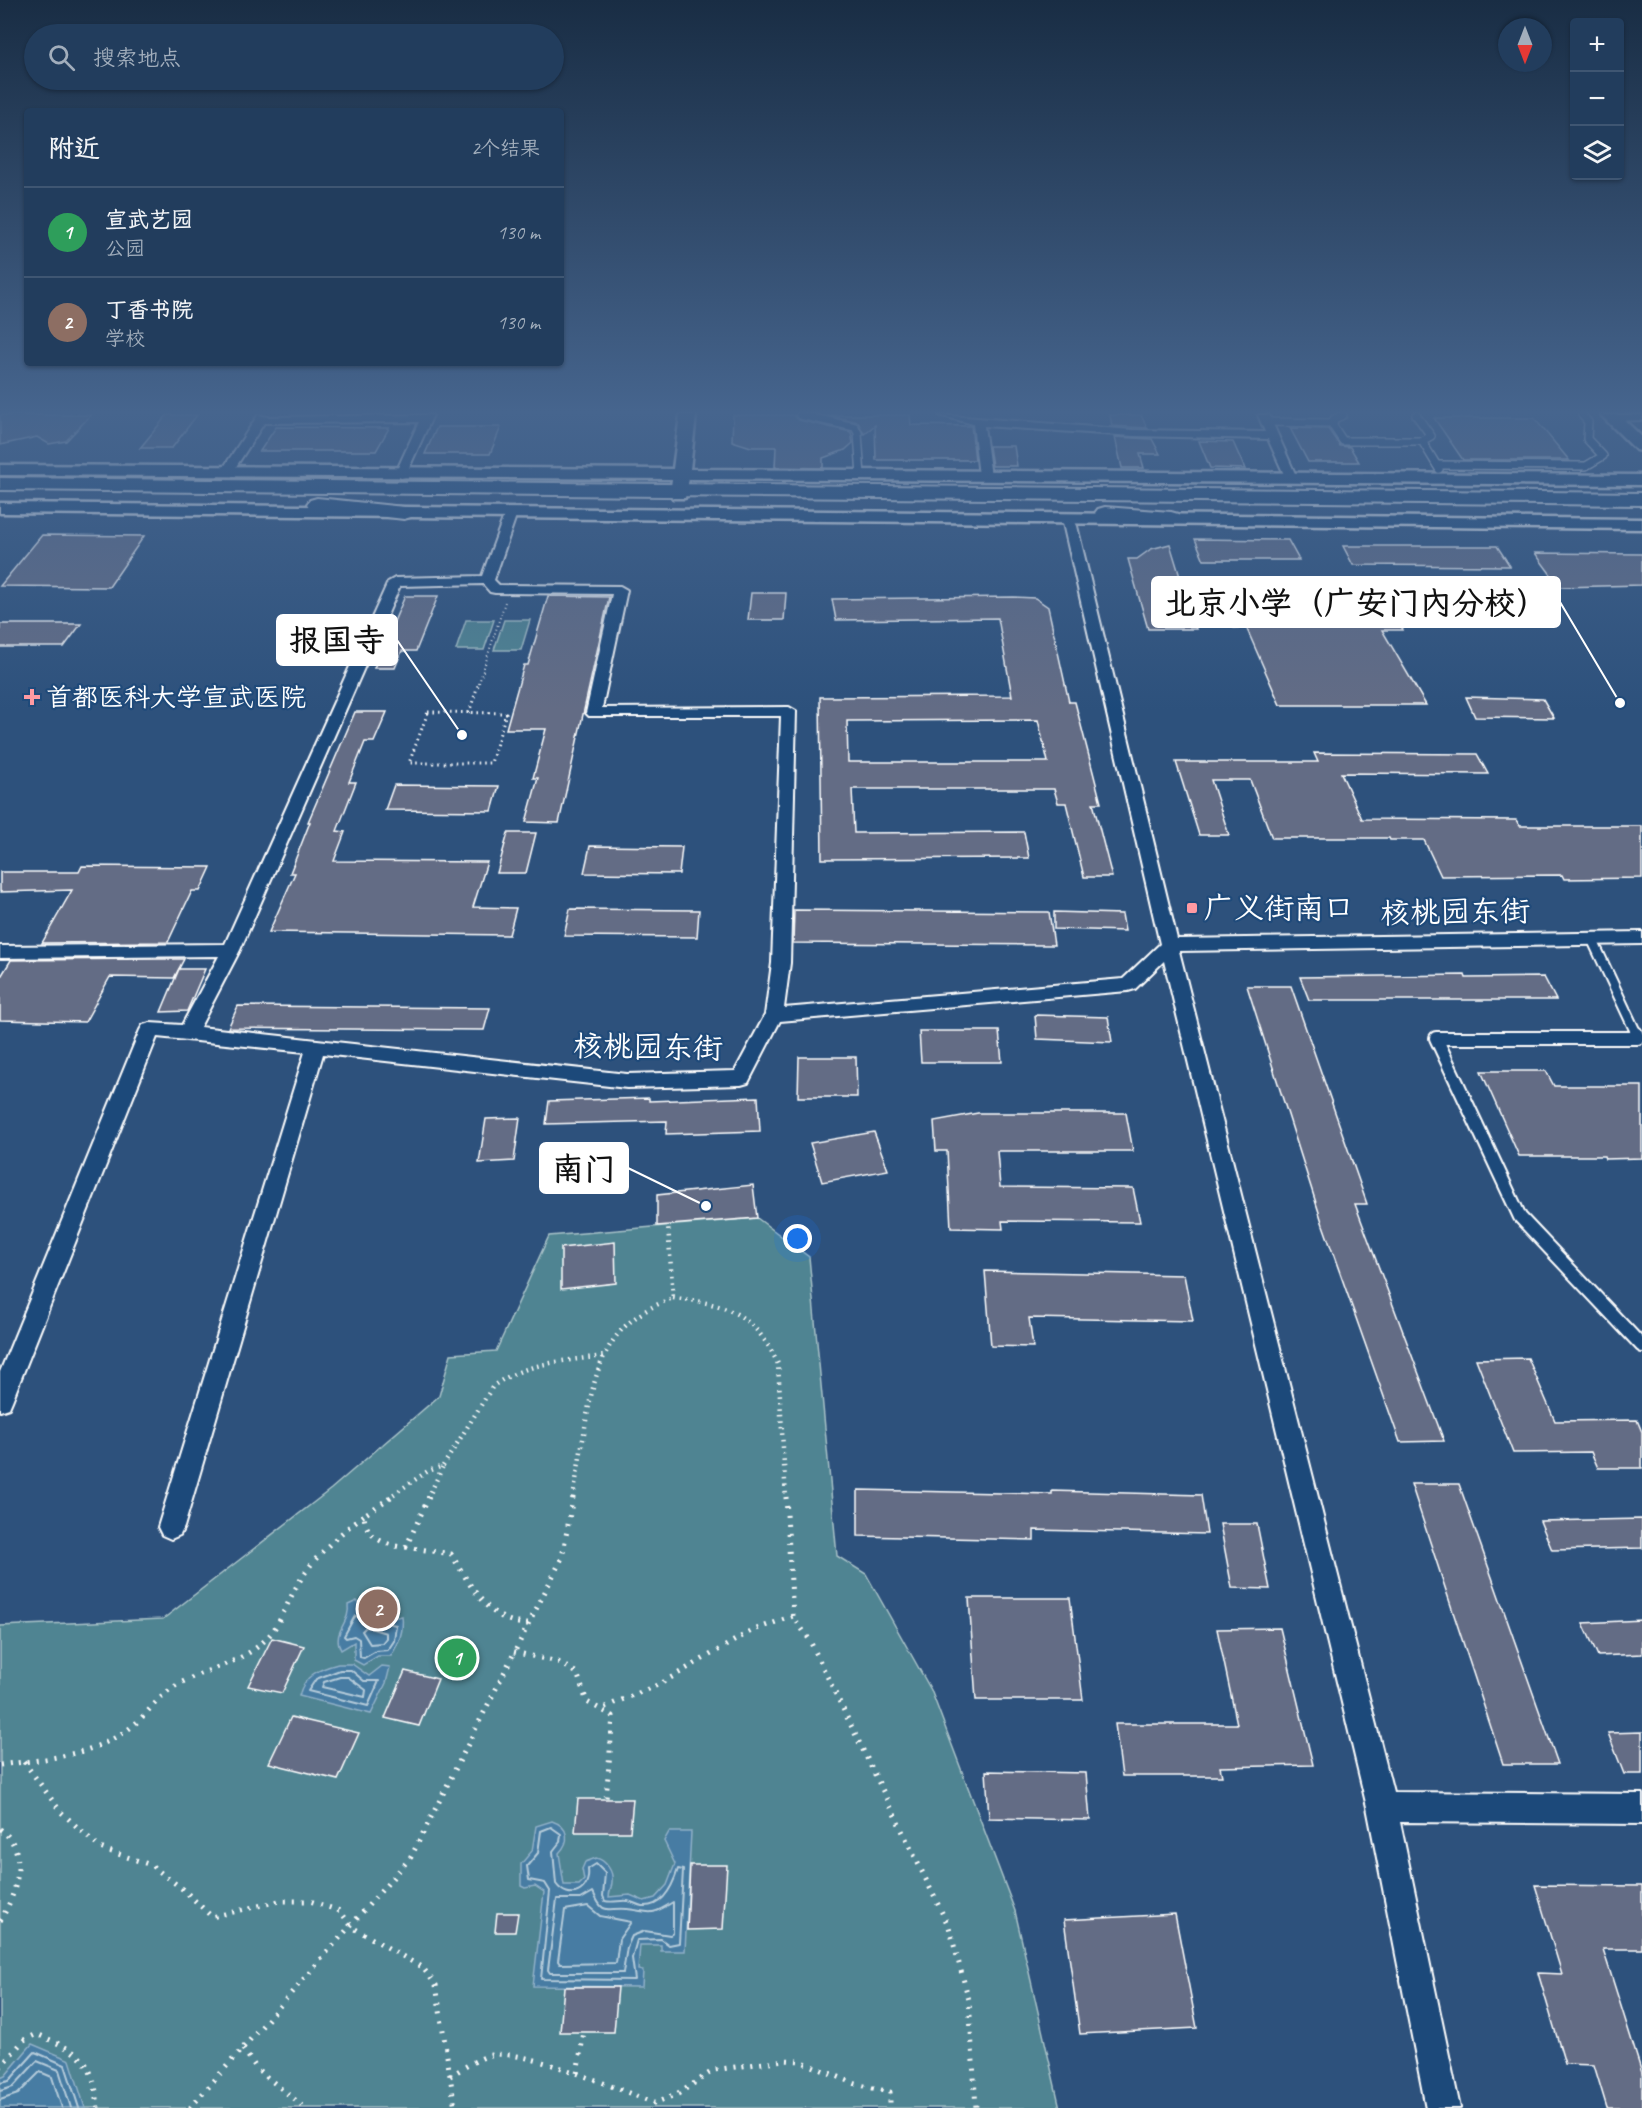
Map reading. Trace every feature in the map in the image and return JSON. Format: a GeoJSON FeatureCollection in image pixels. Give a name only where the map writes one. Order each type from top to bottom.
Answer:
{"type":"FeatureCollection","features":[{"type":"Feature","properties":{"kind":"main road"},"geometry":{"type":"LineString","coordinates":[[1132,513],[1171,518]]}},
{"type":"Feature","properties":{"kind":"street"},"geometry":{"type":"LineString","coordinates":[[487,580],[511,513]]}},
{"type":"Feature","properties":{"kind":"street"},"geometry":{"type":"LineString","coordinates":[[977,513],[1068,519],[1171,518],[1642,524]]}},
{"type":"Feature","properties":{"kind":"street"},"geometry":{"type":"LineString","coordinates":[[1068,519],[1169,945],[1382,1807],[1443,2108]]}},
{"type":"Feature","properties":{"kind":"street"},"geometry":{"type":"LineString","coordinates":[[188,1032],[231,950],[395,582],[487,580],[495,589],[620,590],[594,712],[789,711],[781,963],[774,1015],[1128,985],[1169,945]]}},
{"type":"Feature","properties":{"kind":"street","name":"核桃园东街"},"geometry":{"type":"LineString","coordinates":[[1169,945],[1642,938]]}},
{"type":"Feature","properties":{"kind":"street"},"geometry":{"type":"LineString","coordinates":[[0,952],[231,950]]}},
{"type":"Feature","properties":{"kind":"street","name":"核桃园东街"},"geometry":{"type":"LineString","coordinates":[[0,1401],[150,1030],[188,1032],[627,1082],[741,1078],[774,1015]]}},
{"type":"Feature","properties":{"kind":"street"},"geometry":{"type":"LineString","coordinates":[[171,1527],[316,1046]]}},
{"type":"Feature","properties":{"kind":"street"},"geometry":{"type":"LineString","coordinates":[[1382,1807],[1642,1809]]}},
{"type":"Feature","properties":{"kind":"lane"},"geometry":{"type":"LineString","coordinates":[[1592,939],[1638,1038],[1436,1038],[1520,1217],[1642,1346]]}},
{"type":"Feature","properties":{"kind":"path"},"geometry":{"type":"LineString","coordinates":[[469,712],[509,589]]}},
{"type":"Feature","properties":{"kind":"path"},"geometry":{"type":"LineString","coordinates":[[428,712],[469,712],[506,713],[491,763],[409,763],[428,712]]}},
{"type":"Feature","properties":{"kind":"path"},"geometry":{"type":"LineString","coordinates":[[668,1225],[673,1298]]}},
{"type":"Feature","properties":{"kind":"path"},"geometry":{"type":"LineString","coordinates":[[190,2108],[352,1927],[411,1857],[562,1558],[594,1379],[604,1355],[621,1329],[642,1310],[673,1298],[708,1302],[732,1309],[765,1336],[778,1364],[794,1616],[809,1639],[949,1927],[969,2000],[976,2108]]}},
{"type":"Feature","properties":{"kind":"path"},"geometry":{"type":"LineString","coordinates":[[406,1547],[443,1466],[493,1386],[505,1376],[533,1366],[604,1355]]}},
{"type":"Feature","properties":{"kind":"path"},"geometry":{"type":"LineString","coordinates":[[0,1765],[84,1753],[128,1731],[175,1686],[237,1658],[264,1641],[276,1626],[293,1590],[312,1565],[347,1527],[428,1471],[443,1466]]}},
{"type":"Feature","properties":{"kind":"path"},"geometry":{"type":"LineString","coordinates":[[364,1515],[364,1526],[372,1538],[400,1548],[442,1551],[451,1554],[494,1616],[508,1624],[528,1624]]}},
{"type":"Feature","properties":{"kind":"path"},"geometry":{"type":"LineString","coordinates":[[605,1707],[628,1700],[686,1670],[748,1633],[794,1616]]}},
{"type":"Feature","properties":{"kind":"path"},"geometry":{"type":"LineString","coordinates":[[514,1652],[558,1662],[577,1673],[586,1704],[592,1709],[614,1716],[606,1799]]}},
{"type":"Feature","properties":{"kind":"path"},"geometry":{"type":"LineString","coordinates":[[24,1762],[61,1812],[100,1848],[151,1865],[185,1891],[212,1917],[279,1901],[310,1901],[340,1911],[352,1927],[423,1968],[436,1985],[455,2108]]}},
{"type":"Feature","properties":{"kind":"path"},"geometry":{"type":"LineString","coordinates":[[0,1829],[7,1833],[13,1845],[18,1867],[17,1887],[0,1921]]}},
{"type":"Feature","properties":{"kind":"path"},"geometry":{"type":"LineString","coordinates":[[577,2073],[584,2032]]}},
{"type":"Feature","properties":{"kind":"path"},"geometry":{"type":"LineString","coordinates":[[0,2067],[24,2040],[37,2034],[81,2055],[94,2083],[98,2108]]}},
{"type":"Feature","properties":{"kind":"path"},"geometry":{"type":"LineString","coordinates":[[243,2049],[257,2069],[305,2108]]}},
{"type":"Feature","properties":{"kind":"path"},"geometry":{"type":"LineString","coordinates":[[450,2076],[490,2055],[509,2054],[577,2073],[654,2105],[678,2094],[714,2070],[784,2060],[800,2061],[856,2084],[890,2092],[890,2108]]}},
{"type":"Feature","properties":{"kind":"green space"},"geometry":{"type":"Polygon","coordinates":[[[466,620],[494,620],[484,650],[456,650],[466,620]]]}},
{"type":"Feature","properties":{"kind":"green space"},"geometry":{"type":"Polygon","coordinates":[[[504,620],[530,620],[521,650],[494,650],[504,620]]]}},
{"type":"Feature","properties":{"kind":"green space"},"geometry":{"type":"Polygon","coordinates":[[[757,1218],[809,1257],[837,1556],[866,1574],[931,1690],[1015,1911],[1060,2108],[0,2108],[0,1626],[163,1619],[331,1489],[439,1396],[451,1354],[496,1351],[549,1236],[757,1218]]]}},
{"type":"Feature","properties":{"kind":"water"},"geometry":{"type":"Polygon","coordinates":[[[357,1601],[361,1605],[362,1612],[389,1619],[402,1616],[400,1637],[391,1656],[378,1656],[363,1665],[354,1660],[354,1642],[341,1650],[338,1637],[347,1617],[348,1605],[357,1601]]]}},
{"type":"Feature","properties":{"kind":"water"},"geometry":{"type":"Polygon","coordinates":[[[338,1664],[352,1664],[369,1676],[382,1666],[390,1667],[386,1683],[371,1714],[299,1696],[301,1689],[313,1674],[338,1664]]]}},
{"type":"Feature","properties":{"kind":"water"},"geometry":{"type":"Polygon","coordinates":[[[552,1821],[562,1827],[566,1835],[565,1844],[559,1853],[564,1885],[579,1885],[584,1880],[582,1869],[585,1862],[596,1858],[606,1864],[612,1874],[609,1897],[630,1895],[644,1901],[655,1898],[667,1885],[675,1864],[664,1841],[669,1832],[691,1832],[685,1951],[661,1951],[661,1945],[640,1945],[638,1970],[643,1971],[642,1987],[533,1986],[544,1892],[535,1886],[525,1888],[521,1886],[521,1864],[532,1851],[536,1826],[552,1821]]]}},
{"type":"Feature","properties":{"kind":"water"},"geometry":{"type":"Polygon","coordinates":[[[32,2044],[70,2060],[85,2108],[0,2108],[0,2078],[5,2076],[32,2044]]]}},
{"type":"Feature","properties":{"kind":"building"},"geometry":{"type":"Polygon","coordinates":[[[42,535],[144,536],[109,587],[0,586],[42,535]]]}},
{"type":"Feature","properties":{"kind":"building"},"geometry":{"type":"Polygon","coordinates":[[[1195,539],[1288,540],[1299,560],[1204,560],[1195,539]]]}},
{"type":"Feature","properties":{"kind":"building"},"geometry":{"type":"Polygon","coordinates":[[[1170,544],[1196,629],[1148,629],[1128,559],[1137,559],[1151,549],[1170,544]]]}},
{"type":"Feature","properties":{"kind":"building"},"geometry":{"type":"Polygon","coordinates":[[[1343,546],[1497,546],[1510,566],[1353,565],[1343,546]]]}},
{"type":"Feature","properties":{"kind":"building"},"geometry":{"type":"Polygon","coordinates":[[[1535,553],[1642,554],[1642,585],[1560,587],[1535,553]]]}},
{"type":"Feature","properties":{"kind":"building"},"geometry":{"type":"Polygon","coordinates":[[[1325,589],[1382,590],[1403,630],[1382,630],[1426,705],[1280,705],[1246,627],[1234,628],[1224,606],[1331,605],[1325,589]]]}},
{"type":"Feature","properties":{"kind":"building"},"geometry":{"type":"Polygon","coordinates":[[[751,593],[786,593],[784,620],[748,620],[751,593]]]}},
{"type":"Feature","properties":{"kind":"building"},"geometry":{"type":"Polygon","coordinates":[[[405,596],[438,596],[416,651],[402,651],[395,668],[374,668],[405,596]]]}},
{"type":"Feature","properties":{"kind":"building"},"geometry":{"type":"Polygon","coordinates":[[[548,596],[609,597],[559,823],[526,822],[538,778],[533,778],[546,729],[506,729],[524,665],[528,665],[548,596]]]}},
{"type":"Feature","properties":{"kind":"building"},"geometry":{"type":"Polygon","coordinates":[[[1014,597],[1035,598],[1048,607],[1069,702],[1075,702],[1101,803],[1093,803],[1112,877],[1084,877],[1066,803],[1058,803],[1054,789],[852,789],[854,833],[1024,832],[1029,858],[822,859],[820,697],[1012,696],[998,618],[836,620],[832,599],[1014,597]],[[1038,720],[847,721],[848,762],[1048,762],[1038,720]]]}},
{"type":"Feature","properties":{"kind":"building"},"geometry":{"type":"Polygon","coordinates":[[[0,624],[81,624],[64,647],[0,647],[0,624]]]}},
{"type":"Feature","properties":{"kind":"building"},"geometry":{"type":"Polygon","coordinates":[[[1466,697],[1543,699],[1554,718],[1475,717],[1466,697]]]}},
{"type":"Feature","properties":{"kind":"building"},"geometry":{"type":"Polygon","coordinates":[[[355,712],[387,712],[374,742],[365,742],[349,782],[356,782],[337,831],[345,832],[334,861],[487,862],[473,907],[516,908],[509,935],[269,932],[295,873],[290,873],[310,822],[308,822],[355,712]]]}},
{"type":"Feature","properties":{"kind":"building"},"geometry":{"type":"Polygon","coordinates":[[[1314,753],[1477,754],[1488,774],[1341,773],[1362,819],[1516,820],[1520,826],[1642,826],[1642,878],[1564,879],[1562,875],[1441,876],[1424,840],[1272,838],[1250,780],[1211,780],[1229,835],[1199,835],[1176,762],[1318,762],[1314,753]]]}},
{"type":"Feature","properties":{"kind":"building"},"geometry":{"type":"Polygon","coordinates":[[[394,785],[499,786],[492,811],[385,810],[394,785]]]}},
{"type":"Feature","properties":{"kind":"building"},"geometry":{"type":"Polygon","coordinates":[[[508,833],[536,833],[526,873],[497,873],[508,833]]]}},
{"type":"Feature","properties":{"kind":"building"},"geometry":{"type":"Polygon","coordinates":[[[590,846],[682,847],[679,874],[584,873],[590,846]]]}},
{"type":"Feature","properties":{"kind":"building"},"geometry":{"type":"Polygon","coordinates":[[[82,866],[211,867],[200,891],[192,891],[168,942],[42,943],[72,890],[0,892],[0,872],[79,872],[82,866]]]}},
{"type":"Feature","properties":{"kind":"building"},"geometry":{"type":"Polygon","coordinates":[[[570,909],[699,910],[697,937],[564,936],[570,909]]]}},
{"type":"Feature","properties":{"kind":"building"},"geometry":{"type":"Polygon","coordinates":[[[794,910],[1049,912],[1054,945],[793,943],[794,910]]]}},
{"type":"Feature","properties":{"kind":"building"},"geometry":{"type":"Polygon","coordinates":[[[1054,912],[1122,914],[1125,931],[1054,929],[1054,912]]]}},
{"type":"Feature","properties":{"kind":"building"},"geometry":{"type":"Polygon","coordinates":[[[184,959],[174,978],[110,977],[85,1022],[0,1020],[0,978],[11,960],[184,959]]]}},
{"type":"Feature","properties":{"kind":"building"},"geometry":{"type":"Polygon","coordinates":[[[179,969],[205,969],[187,1011],[161,1012],[179,969]]]}},
{"type":"Feature","properties":{"kind":"building"},"geometry":{"type":"Polygon","coordinates":[[[1465,975],[1466,978],[1544,977],[1556,1000],[1309,1000],[1300,977],[1465,975]]]}},
{"type":"Feature","properties":{"kind":"building"},"geometry":{"type":"Polygon","coordinates":[[[1247,986],[1291,986],[1367,1204],[1355,1204],[1444,1441],[1400,1442],[1323,1225],[1247,986]]]}},
{"type":"Feature","properties":{"kind":"building"},"geometry":{"type":"Polygon","coordinates":[[[238,1006],[490,1008],[484,1030],[228,1028],[238,1006]]]}},
{"type":"Feature","properties":{"kind":"building"},"geometry":{"type":"Polygon","coordinates":[[[1035,1015],[1108,1017],[1112,1042],[1037,1039],[1035,1015]]]}},
{"type":"Feature","properties":{"kind":"building"},"geometry":{"type":"Polygon","coordinates":[[[919,1031],[999,1031],[1002,1062],[921,1062],[919,1031]]]}},
{"type":"Feature","properties":{"kind":"building"},"geometry":{"type":"Polygon","coordinates":[[[799,1057],[856,1057],[857,1097],[798,1097],[799,1057]]]}},
{"type":"Feature","properties":{"kind":"building"},"geometry":{"type":"Polygon","coordinates":[[[1481,1071],[1546,1071],[1554,1086],[1642,1086],[1642,1158],[1519,1156],[1481,1071]]]}},
{"type":"Feature","properties":{"kind":"building"},"geometry":{"type":"Polygon","coordinates":[[[758,1097],[760,1131],[666,1134],[667,1121],[546,1124],[549,1101],[649,1098],[649,1101],[758,1097]]]}},
{"type":"Feature","properties":{"kind":"building"},"geometry":{"type":"Polygon","coordinates":[[[978,1113],[1126,1113],[1133,1151],[997,1151],[1000,1187],[1133,1188],[1140,1222],[1002,1221],[1003,1229],[951,1228],[947,1151],[936,1151],[934,1121],[978,1113]]]}},
{"type":"Feature","properties":{"kind":"building"},"geometry":{"type":"Polygon","coordinates":[[[520,1118],[514,1161],[479,1163],[486,1119],[520,1118]]]}},
{"type":"Feature","properties":{"kind":"building"},"geometry":{"type":"Polygon","coordinates":[[[874,1132],[888,1170],[822,1182],[810,1143],[874,1132]]]}},
{"type":"Feature","properties":{"kind":"building"},"geometry":{"type":"Polygon","coordinates":[[[753,1185],[757,1218],[657,1226],[657,1195],[753,1185]]]}},
{"type":"Feature","properties":{"kind":"building"},"geometry":{"type":"Polygon","coordinates":[[[615,1242],[616,1283],[561,1289],[561,1248],[615,1242]]]}},
{"type":"Feature","properties":{"kind":"building"},"geometry":{"type":"Polygon","coordinates":[[[985,1271],[1184,1275],[1193,1321],[1029,1318],[1033,1347],[991,1346],[985,1271]]]}},
{"type":"Feature","properties":{"kind":"building"},"geometry":{"type":"Polygon","coordinates":[[[1528,1358],[1555,1421],[1637,1420],[1642,1432],[1642,1468],[1598,1468],[1591,1452],[1513,1453],[1476,1359],[1528,1358]]]}},
{"type":"Feature","properties":{"kind":"building"},"geometry":{"type":"Polygon","coordinates":[[[1411,1484],[1459,1484],[1558,1764],[1503,1764],[1411,1484]]]}},
{"type":"Feature","properties":{"kind":"building"},"geometry":{"type":"Polygon","coordinates":[[[858,1490],[1052,1494],[1052,1491],[1201,1495],[1207,1534],[1034,1530],[1034,1540],[858,1536],[858,1490]]]}},
{"type":"Feature","properties":{"kind":"building"},"geometry":{"type":"Polygon","coordinates":[[[1642,1519],[1642,1548],[1552,1550],[1540,1521],[1642,1519]]]}},
{"type":"Feature","properties":{"kind":"building"},"geometry":{"type":"Polygon","coordinates":[[[1220,1524],[1257,1524],[1270,1589],[1232,1588],[1220,1524]]]}},
{"type":"Feature","properties":{"kind":"building"},"geometry":{"type":"Polygon","coordinates":[[[969,1598],[1070,1598],[1083,1700],[976,1700],[969,1598]]]}},
{"type":"Feature","properties":{"kind":"building"},"geometry":{"type":"Polygon","coordinates":[[[1642,1620],[1642,1654],[1598,1656],[1583,1623],[1642,1620]]]}},
{"type":"Feature","properties":{"kind":"building"},"geometry":{"type":"Polygon","coordinates":[[[1280,1628],[1313,1765],[1220,1767],[1222,1776],[1122,1776],[1115,1724],[1237,1724],[1217,1629],[1280,1628]]]}},
{"type":"Feature","properties":{"kind":"building"},"geometry":{"type":"Polygon","coordinates":[[[272,1638],[304,1646],[282,1693],[248,1686],[272,1638]]]}},
{"type":"Feature","properties":{"kind":"building"},"geometry":{"type":"Polygon","coordinates":[[[405,1671],[438,1679],[419,1726],[385,1718],[405,1671]]]}},
{"type":"Feature","properties":{"kind":"building"},"geometry":{"type":"Polygon","coordinates":[[[291,1717],[359,1733],[338,1780],[269,1763],[291,1717]]]}},
{"type":"Feature","properties":{"kind":"building"},"geometry":{"type":"Polygon","coordinates":[[[1642,1732],[1642,1774],[1624,1774],[1608,1733],[1642,1732]]]}},
{"type":"Feature","properties":{"kind":"building"},"geometry":{"type":"Polygon","coordinates":[[[986,1771],[1086,1773],[1090,1820],[989,1818],[986,1771]]]}},
{"type":"Feature","properties":{"kind":"building"},"geometry":{"type":"Polygon","coordinates":[[[578,1799],[633,1799],[630,1832],[575,1832],[578,1799]]]}},
{"type":"Feature","properties":{"kind":"building"},"geometry":{"type":"Polygon","coordinates":[[[690,1865],[727,1865],[723,1929],[687,1930],[690,1865]]]}},
{"type":"Feature","properties":{"kind":"building"},"geometry":{"type":"Polygon","coordinates":[[[1535,1885],[1642,1886],[1642,1949],[1603,1949],[1642,2073],[1642,2108],[1607,2108],[1594,2065],[1565,2064],[1538,1973],[1562,1974],[1535,1885]]]}},
{"type":"Feature","properties":{"kind":"building"},"geometry":{"type":"Polygon","coordinates":[[[497,1913],[518,1913],[515,1932],[495,1932],[497,1913]]]}},
{"type":"Feature","properties":{"kind":"building"},"geometry":{"type":"Polygon","coordinates":[[[1175,1914],[1197,2028],[1080,2034],[1064,1920],[1175,1914]]]}},
{"type":"Feature","properties":{"kind":"building"},"geometry":{"type":"Polygon","coordinates":[[[564,1987],[618,1987],[614,2032],[560,2032],[564,1987]]]}},
{"type":"Feature","properties":{"kind":"place","name":"首都医科大学宣武医院"},"geometry":{"type":"Point","coordinates":[32,697]}},
{"type":"Feature","properties":{"kind":"place","name":"北京小学（广安门内分校）"},"geometry":{"type":"Point","coordinates":[1620,703]}},
{"type":"Feature","properties":{"kind":"place","name":"报国寺"},"geometry":{"type":"Point","coordinates":[462,735]}},
{"type":"Feature","properties":{"kind":"place","name":"广义街南口"},"geometry":{"type":"Point","coordinates":[1192,908]}},
{"type":"Feature","properties":{"kind":"place","name":"南门"},"geometry":{"type":"Point","coordinates":[706,1206]}},
{"type":"Feature","properties":{"kind":"place","name":"丁香书院"},"geometry":{"type":"Point","coordinates":[378,1609]}},
{"type":"Feature","properties":{"kind":"place","name":"宣武艺园"},"geometry":{"type":"Point","coordinates":[457,1658]}}]}
